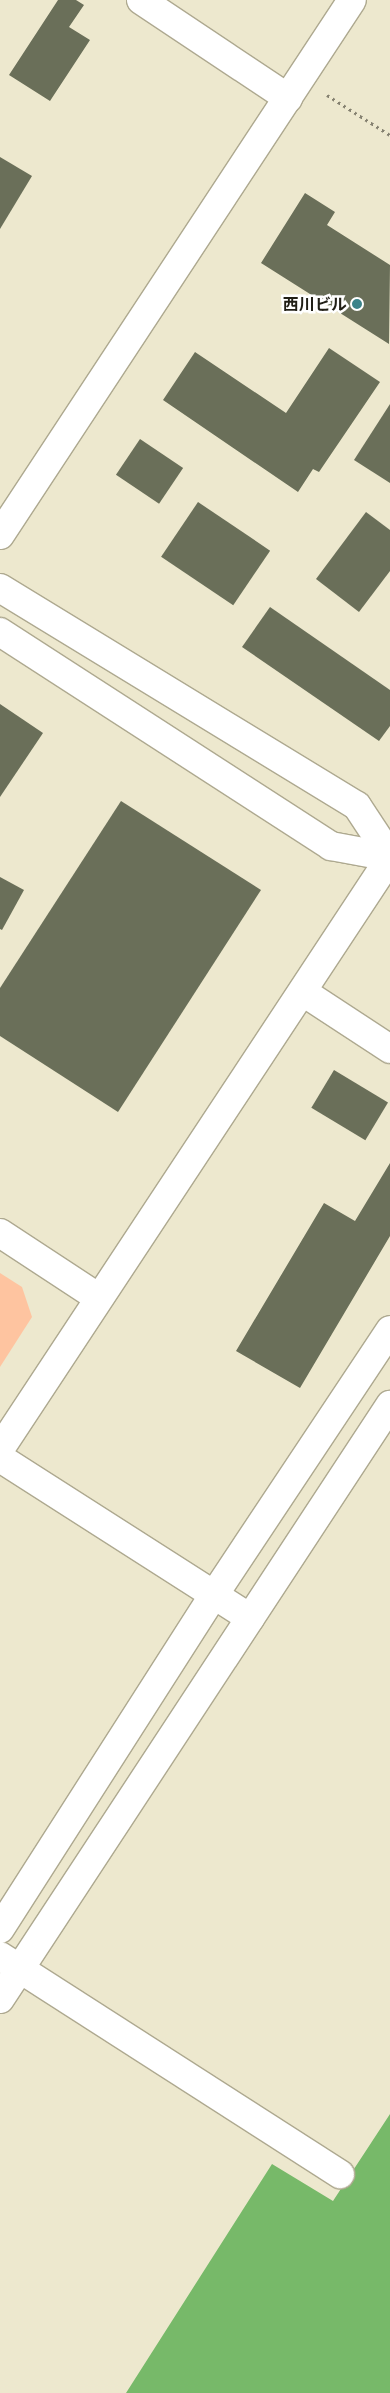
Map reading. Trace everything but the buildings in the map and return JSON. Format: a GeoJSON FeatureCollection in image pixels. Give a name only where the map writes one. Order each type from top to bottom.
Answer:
{"type":"FeatureCollection","features":[{"type":"Feature","properties":{"kind":"street"},"geometry":{"type":"LineString","coordinates":[[140,0],[288,98]]}},
{"type":"Feature","properties":{"kind":"street"},"geometry":{"type":"LineString","coordinates":[[0,535],[352,0]]}},
{"type":"Feature","properties":{"kind":"street"},"geometry":{"type":"LineString","coordinates":[[0,588],[357,806],[390,857]]}},
{"type":"Feature","properties":{"kind":"street"},"geometry":{"type":"LineString","coordinates":[[0,632],[331,846],[390,857]]}},
{"type":"Feature","properties":{"kind":"street"},"geometry":{"type":"LineString","coordinates":[[0,1449],[303,992],[390,857]]}},
{"type":"Feature","properties":{"kind":"street"},"geometry":{"type":"LineString","coordinates":[[303,992],[390,1049]]}},
{"type":"Feature","properties":{"kind":"street"},"geometry":{"type":"LineString","coordinates":[[0,1233],[99,1298]]}},
{"type":"Feature","properties":{"kind":"street"},"geometry":{"type":"LineString","coordinates":[[0,1929],[214,1595],[390,1330]]}},
{"type":"Feature","properties":{"kind":"street"},"geometry":{"type":"LineString","coordinates":[[0,1999],[10,1963],[250,1618],[390,1405]]}},
{"type":"Feature","properties":{"kind":"street"},"geometry":{"type":"LineString","coordinates":[[0,1458],[250,1618]]}},
{"type":"Feature","properties":{"kind":"street"},"geometry":{"type":"LineString","coordinates":[[10,1963],[340,2174]]}},
{"type":"Feature","properties":{"kind":"path"},"geometry":{"type":"LineString","coordinates":[[327,95],[390,135]]}},
{"type":"Feature","properties":{"kind":"shaded area"},"geometry":{"type":"Polygon","coordinates":[[[0,1273],[22,1287],[32,1317],[0,1367],[0,1273]]]}},
{"type":"Feature","properties":{"kind":"shaded area"},"geometry":{"type":"Polygon","coordinates":[[[390,2114],[390,2393],[126,2393],[272,2164],[333,2201],[390,2114]]]}},
{"type":"Feature","properties":{"kind":"place","name":"西川ビル"},"geometry":{"type":"Point","coordinates":[357,304]}}]}
